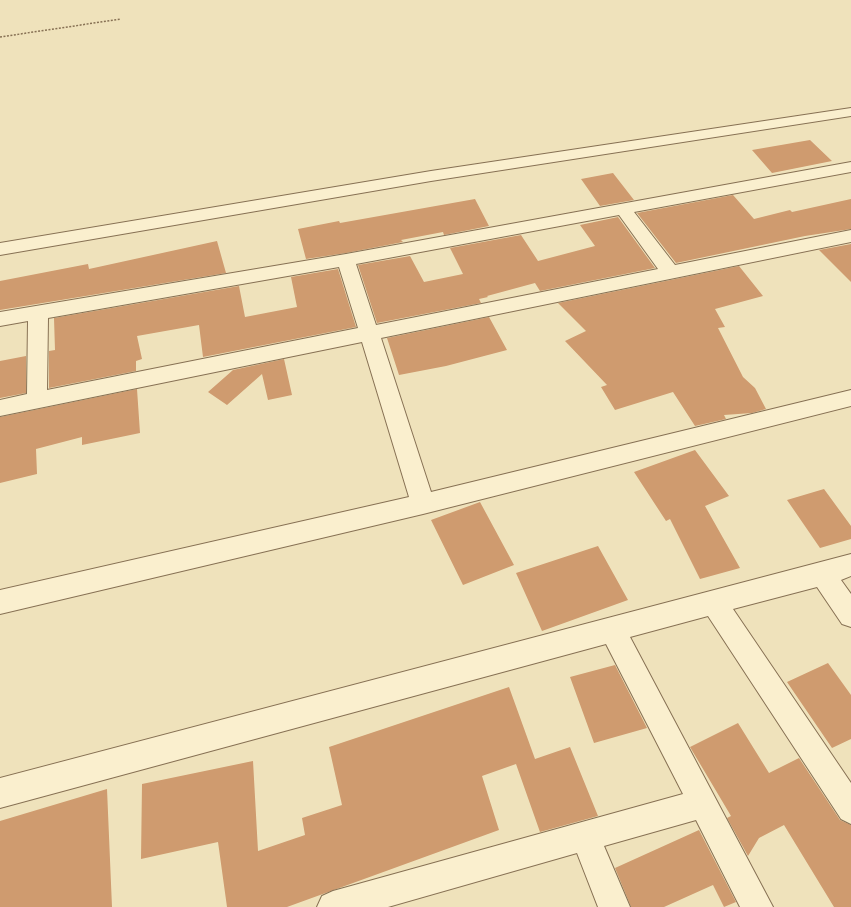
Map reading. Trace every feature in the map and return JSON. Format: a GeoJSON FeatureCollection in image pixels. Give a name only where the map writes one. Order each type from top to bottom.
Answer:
{"type":"FeatureCollection","features":[{"type":"Feature","properties":{"kind":"street"},"geometry":{"type":"LineString","coordinates":[[0,249],[431,176],[851,112]]}},
{"type":"Feature","properties":{"kind":"street"},"geometry":{"type":"LineString","coordinates":[[0,319],[346,260],[851,167]]}},
{"type":"Feature","properties":{"kind":"street"},"geometry":{"type":"LineString","coordinates":[[623,209],[671,273]]}},
{"type":"Feature","properties":{"kind":"street"},"geometry":{"type":"LineString","coordinates":[[0,408],[851,236]]}},
{"type":"Feature","properties":{"kind":"street"},"geometry":{"type":"LineString","coordinates":[[346,260],[423,504]]}},
{"type":"Feature","properties":{"kind":"street"},"geometry":{"type":"LineString","coordinates":[[37,400],[38,313]]}},
{"type":"Feature","properties":{"kind":"street"},"geometry":{"type":"LineString","coordinates":[[0,602],[423,504],[851,398]]}},
{"type":"Feature","properties":{"kind":"street"},"geometry":{"type":"LineString","coordinates":[[0,793],[715,604],[851,565]]}},
{"type":"Feature","properties":{"kind":"street"},"geometry":{"type":"LineString","coordinates":[[822,574],[851,615]]}},
{"type":"Feature","properties":{"kind":"street"},"geometry":{"type":"LineString","coordinates":[[715,604],[851,810]]}},
{"type":"Feature","properties":{"kind":"street"},"geometry":{"type":"LineString","coordinates":[[613,631],[757,907]]}},
{"type":"Feature","properties":{"kind":"street"},"geometry":{"type":"LineString","coordinates":[[333,907],[703,803]]}},
{"type":"Feature","properties":{"kind":"street"},"geometry":{"type":"LineString","coordinates":[[584,836],[614,907]]}},
{"type":"Feature","properties":{"kind":"path"},"geometry":{"type":"LineString","coordinates":[[0,37],[121,19]]}},
{"type":"Feature","properties":{"kind":"building"},"geometry":{"type":"Polygon","coordinates":[[[810,140],[832,161],[772,173],[752,150],[810,140]]]}},
{"type":"Feature","properties":{"kind":"building"},"geometry":{"type":"Polygon","coordinates":[[[613,173],[634,200],[600,206],[581,179],[613,173]]]}},
{"type":"Feature","properties":{"kind":"building"},"geometry":{"type":"Polygon","coordinates":[[[733,195],[754,219],[790,210],[792,212],[851,199],[851,229],[805,236],[676,263],[637,213],[733,195]]]}},
{"type":"Feature","properties":{"kind":"building"},"geometry":{"type":"Polygon","coordinates":[[[475,199],[489,226],[444,235],[443,232],[401,240],[403,242],[346,253],[306,259],[298,229],[339,221],[340,223],[475,199]]]}},
{"type":"Feature","properties":{"kind":"building"},"geometry":{"type":"Polygon","coordinates":[[[618,217],[655,268],[540,291],[535,283],[487,296],[488,297],[479,299],[481,303],[377,323],[358,265],[410,256],[424,282],[463,274],[450,248],[521,235],[538,261],[595,246],[580,225],[618,217]]]}},
{"type":"Feature","properties":{"kind":"building"},"geometry":{"type":"Polygon","coordinates":[[[217,241],[226,273],[0,310],[0,281],[88,264],[89,269],[217,241]]]}},
{"type":"Feature","properties":{"kind":"building"},"geometry":{"type":"Polygon","coordinates":[[[851,244],[851,282],[819,250],[851,244]]]}},
{"type":"Feature","properties":{"kind":"building"},"geometry":{"type":"Polygon","coordinates":[[[739,266],[763,296],[715,309],[725,327],[718,328],[743,377],[755,388],[766,409],[752,413],[724,415],[726,419],[695,426],[673,392],[615,410],[601,387],[607,385],[565,341],[586,331],[558,303],[739,266]]]}},
{"type":"Feature","properties":{"kind":"building"},"geometry":{"type":"Polygon","coordinates":[[[338,269],[356,327],[203,357],[199,325],[137,336],[142,359],[136,361],[136,371],[49,388],[49,351],[55,350],[54,318],[239,286],[245,317],[297,307],[291,277],[338,269]]]}},
{"type":"Feature","properties":{"kind":"building"},"geometry":{"type":"Polygon","coordinates":[[[489,317],[507,350],[446,366],[399,375],[387,338],[489,317]]]}},
{"type":"Feature","properties":{"kind":"building"},"geometry":{"type":"Polygon","coordinates":[[[26,356],[26,393],[0,398],[0,361],[26,356]]]}},
{"type":"Feature","properties":{"kind":"building"},"geometry":{"type":"Polygon","coordinates":[[[284,359],[292,395],[268,400],[262,374],[227,405],[208,392],[233,370],[284,359]]]}},
{"type":"Feature","properties":{"kind":"building"},"geometry":{"type":"Polygon","coordinates":[[[137,389],[140,433],[82,445],[82,437],[36,449],[37,474],[0,483],[0,417],[137,389]]]}},
{"type":"Feature","properties":{"kind":"building"},"geometry":{"type":"Polygon","coordinates":[[[695,450],[729,496],[705,506],[740,568],[700,579],[670,519],[666,521],[634,472],[695,450]]]}},
{"type":"Feature","properties":{"kind":"building"},"geometry":{"type":"Polygon","coordinates":[[[824,489],[851,526],[851,539],[820,548],[787,500],[824,489]]]}},
{"type":"Feature","properties":{"kind":"building"},"geometry":{"type":"Polygon","coordinates":[[[480,502],[514,565],[463,585],[431,520],[480,502]]]}},
{"type":"Feature","properties":{"kind":"building"},"geometry":{"type":"Polygon","coordinates":[[[598,546],[628,600],[542,631],[516,573],[598,546]]]}},
{"type":"Feature","properties":{"kind":"building"},"geometry":{"type":"Polygon","coordinates":[[[828,663],[851,695],[851,739],[832,748],[787,682],[828,663]]]}},
{"type":"Feature","properties":{"kind":"building"},"geometry":{"type":"Polygon","coordinates":[[[615,665],[647,728],[594,743],[570,677],[615,665]]]}},
{"type":"Feature","properties":{"kind":"building"},"geometry":{"type":"Polygon","coordinates":[[[509,687],[535,759],[570,747],[598,816],[540,832],[516,764],[482,776],[499,830],[287,907],[227,907],[218,842],[141,859],[142,784],[253,761],[258,851],[305,835],[302,818],[342,805],[329,747],[509,687]]]}},
{"type":"Feature","properties":{"kind":"building"},"geometry":{"type":"Polygon","coordinates":[[[738,723],[769,773],[799,758],[840,820],[851,825],[851,907],[834,907],[784,825],[759,838],[748,856],[727,818],[731,816],[690,747],[738,723]]]}},
{"type":"Feature","properties":{"kind":"building"},"geometry":{"type":"Polygon","coordinates":[[[107,789],[112,907],[0,907],[0,821],[107,789]]]}},
{"type":"Feature","properties":{"kind":"building"},"geometry":{"type":"Polygon","coordinates":[[[699,830],[736,902],[724,907],[713,885],[664,907],[631,907],[615,868],[699,830]]]}}]}
